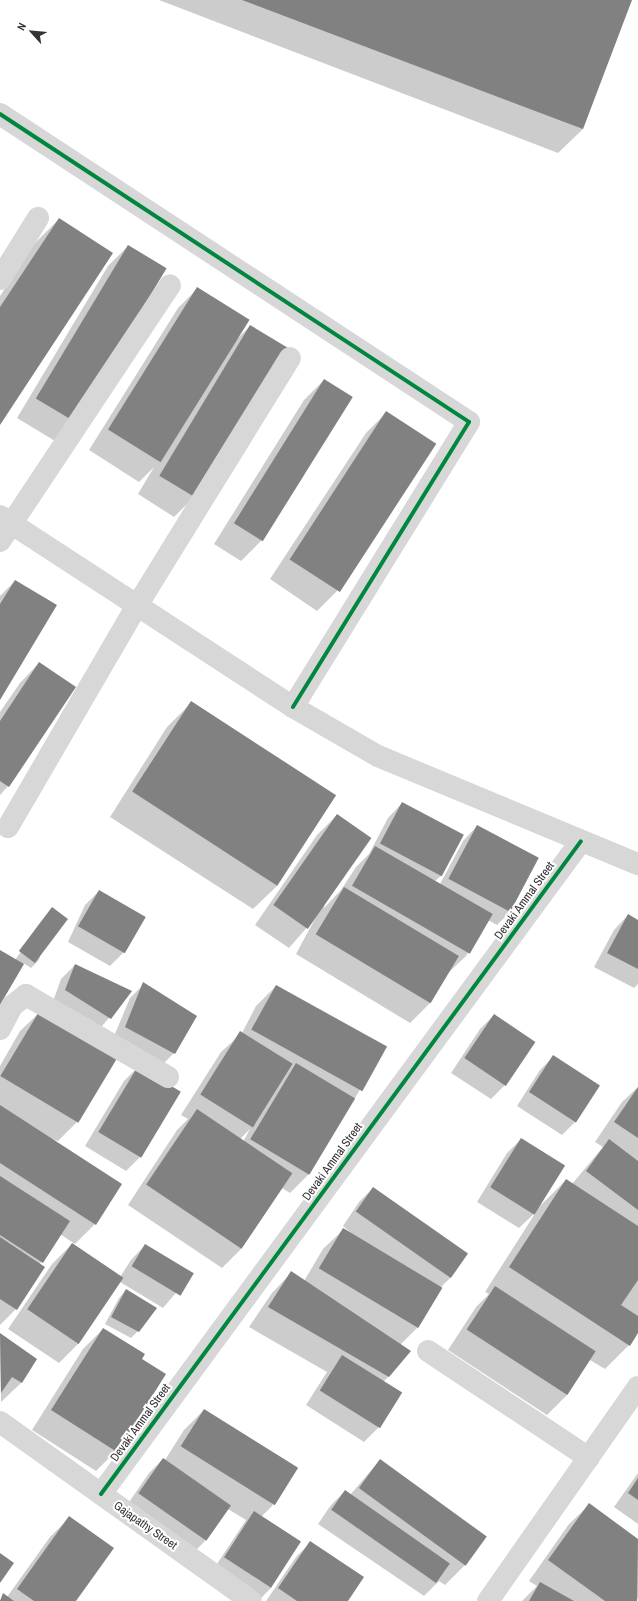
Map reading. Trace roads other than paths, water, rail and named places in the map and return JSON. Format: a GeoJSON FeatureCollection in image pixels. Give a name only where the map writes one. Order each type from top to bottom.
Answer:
{"type":"FeatureCollection","features":[{"type":"Feature","properties":{"kind":"street"},"geometry":{"type":"LineString","coordinates":[[0,114],[468,422],[293,707]]}},
{"type":"Feature","properties":{"kind":"street"},"geometry":{"type":"LineString","coordinates":[[0,279],[38,218]]}},
{"type":"Feature","properties":{"kind":"street"},"geometry":{"type":"LineString","coordinates":[[170,285],[4,527],[138,604],[293,707],[378,756],[638,864]]}},
{"type":"Feature","properties":{"kind":"street"},"geometry":{"type":"LineString","coordinates":[[8,827],[138,604],[290,358]]}},
{"type":"Feature","properties":{"kind":"street","name":"Devaki Ammal Street"},"geometry":{"type":"LineString","coordinates":[[101,1494],[581,841]]}},
{"type":"Feature","properties":{"kind":"street"},"geometry":{"type":"LineString","coordinates":[[0,1029],[12,1006],[26,995],[168,1077]]}},
{"type":"Feature","properties":{"kind":"street"},"geometry":{"type":"LineString","coordinates":[[428,1351],[588,1458]]}},
{"type":"Feature","properties":{"kind":"street"},"geometry":{"type":"LineString","coordinates":[[488,1601],[638,1387]]}},
{"type":"Feature","properties":{"kind":"street","name":"Gajapathy Street"},"geometry":{"type":"LineString","coordinates":[[0,1422],[251,1601]]}}]}
